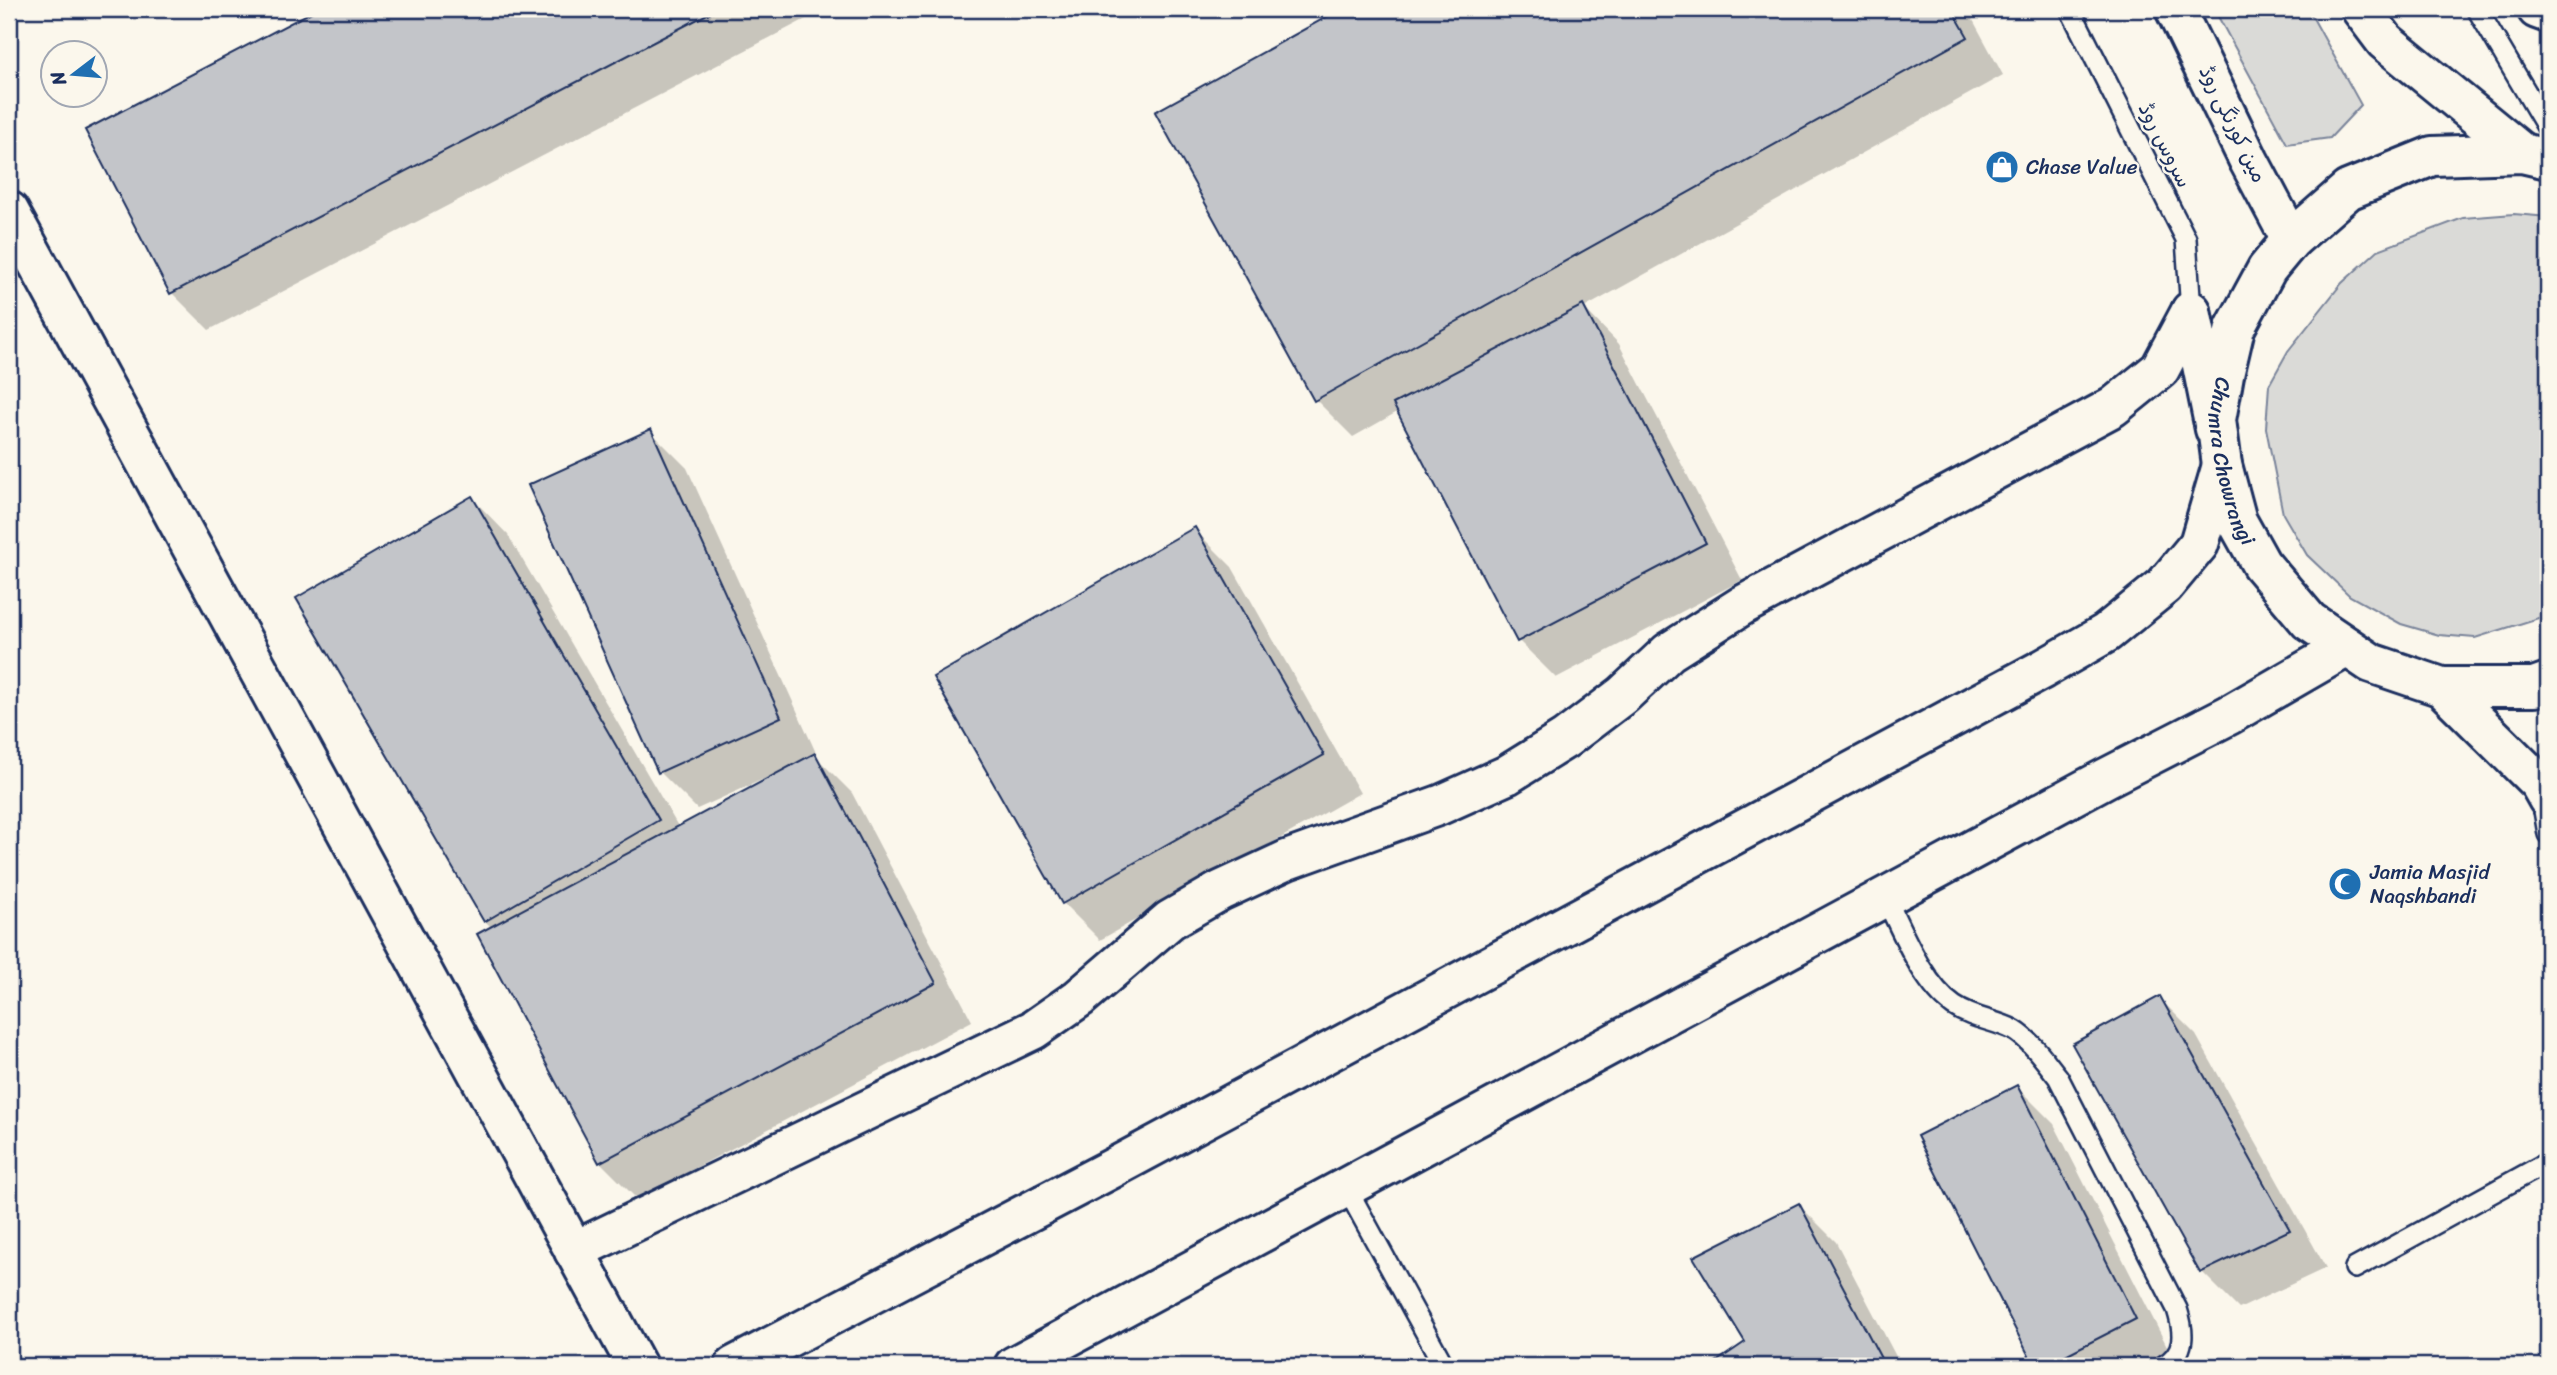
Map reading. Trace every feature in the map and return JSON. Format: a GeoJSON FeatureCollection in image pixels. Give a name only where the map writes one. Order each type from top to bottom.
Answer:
{"type":"FeatureCollection","features":[{"type":"Feature","properties":{"kind":"main road","name":"مین کورنگی روڈ"},"geometry":{"type":"LineString","coordinates":[[2175,9],[2291,240]]}},
{"type":"Feature","properties":{"kind":"main road"},"geometry":{"type":"LineString","coordinates":[[2361,9],[2385,41],[2539,147]]}},
{"type":"Feature","properties":{"kind":"main road"},"geometry":{"type":"LineString","coordinates":[[2537,9],[2548,13]]}},
{"type":"Feature","properties":{"kind":"main road","name":"Chumra Chowrangi"},"geometry":{"type":"LineString","coordinates":[[2539,147],[2432,156],[2348,190],[2291,240],[2267,269],[2235,328],[2216,420],[2222,465],[2238,521],[2261,564],[2309,621],[2371,663],[2442,687],[2534,687],[2548,682]]}},
{"type":"Feature","properties":{"kind":"main road"},"geometry":{"type":"LineString","coordinates":[[9,211],[637,1366]]}},
{"type":"Feature","properties":{"kind":"main road"},"geometry":{"type":"LineString","coordinates":[[734,1366],[1148,1149],[2106,633],[2164,586],[2199,544],[2222,465],[2191,310]]}},
{"type":"Feature","properties":{"kind":"main road"},"geometry":{"type":"LineString","coordinates":[[575,1251],[1033,1030],[1079,998],[1170,920],[1220,891],[1287,860],[1440,805],[1507,775],[1565,739],[1623,695],[1669,652],[1742,605],[2113,407],[2160,369],[2191,310]]}},
{"type":"Feature","properties":{"kind":"main road"},"geometry":{"type":"LineString","coordinates":[[1014,1366],[2229,715],[2347,647]]}},
{"type":"Feature","properties":{"kind":"main road"},"geometry":{"type":"LineString","coordinates":[[2442,687],[2544,791]]}},
{"type":"Feature","properties":{"kind":"lane","name":"سروس روڈ"},"geometry":{"type":"LineString","coordinates":[[2070,9],[2186,239],[2191,310]]}},
{"type":"Feature","properties":{"kind":"lane"},"geometry":{"type":"LineString","coordinates":[[2477,9],[2539,147]]}},
{"type":"Feature","properties":{"kind":"lane"},"geometry":{"type":"LineString","coordinates":[[2544,791],[2548,834]]}},
{"type":"Feature","properties":{"kind":"lane"},"geometry":{"type":"LineString","coordinates":[[1885,897],[1928,979],[1952,1005],[1977,1019],[2013,1030],[2032,1046],[2059,1077],[2177,1309],[2184,1331],[2180,1347],[2170,1362],[2163,1366]]}},
{"type":"Feature","properties":{"kind":"lane"},"geometry":{"type":"LineString","coordinates":[[2354,1268],[2548,1162]]}},
{"type":"Feature","properties":{"kind":"lane"},"geometry":{"type":"LineString","coordinates":[[1346,1187],[1444,1366]]}},
{"type":"Feature","properties":{"kind":"shaded area"},"geometry":{"type":"Polygon","coordinates":[[[2214,9],[2308,9],[2361,105],[2330,138],[2287,144],[2214,9]]]}},
{"type":"Feature","properties":{"kind":"shaded area"},"geometry":{"type":"Polygon","coordinates":[[[2514,214],[2548,217],[2548,615],[2475,638],[2439,635],[2401,624],[2350,596],[2307,555],[2283,514],[2266,428],[2269,385],[2288,351],[2342,283],[2378,250],[2463,218],[2514,214]]]}},
{"type":"Feature","properties":{"kind":"building"},"geometry":{"type":"Polygon","coordinates":[[[317,9],[717,9],[170,294],[85,130],[317,9]]]}},
{"type":"Feature","properties":{"kind":"building"},"geometry":{"type":"Polygon","coordinates":[[[1341,9],[1952,9],[1968,37],[1314,401],[1155,112],[1341,9]]]}},
{"type":"Feature","properties":{"kind":"building"},"geometry":{"type":"Polygon","coordinates":[[[1583,305],[1706,543],[1517,642],[1393,404],[1583,305]]]}},
{"type":"Feature","properties":{"kind":"building"},"geometry":{"type":"Polygon","coordinates":[[[651,429],[781,717],[658,773],[528,485],[651,429]]]}},
{"type":"Feature","properties":{"kind":"building"},"geometry":{"type":"Polygon","coordinates":[[[472,496],[659,820],[484,922],[296,598],[472,496]]]}},
{"type":"Feature","properties":{"kind":"building"},"geometry":{"type":"Polygon","coordinates":[[[1195,527],[1324,755],[1062,904],[933,677],[1195,527]]]}},
{"type":"Feature","properties":{"kind":"building"},"geometry":{"type":"Polygon","coordinates":[[[815,753],[936,983],[599,1163],[477,934],[815,753]]]}},
{"type":"Feature","properties":{"kind":"building"},"geometry":{"type":"Polygon","coordinates":[[[2160,996],[2290,1230],[2200,1273],[2072,1044],[2160,996]]]}},
{"type":"Feature","properties":{"kind":"building"},"geometry":{"type":"Polygon","coordinates":[[[2017,1085],[2136,1319],[2044,1366],[2034,1366],[1917,1136],[2017,1085]]]}},
{"type":"Feature","properties":{"kind":"building"},"geometry":{"type":"Polygon","coordinates":[[[1799,1203],[1885,1366],[1710,1366],[1745,1342],[1693,1257],[1799,1203]]]}},
{"type":"Feature","properties":{"kind":"place","name":"Chase Value"},"geometry":{"type":"Point","coordinates":[2002,167]}},
{"type":"Feature","properties":{"kind":"place","name":"Jamia Masjid Naqshbandi"},"geometry":{"type":"Point","coordinates":[2345,884]}}]}
